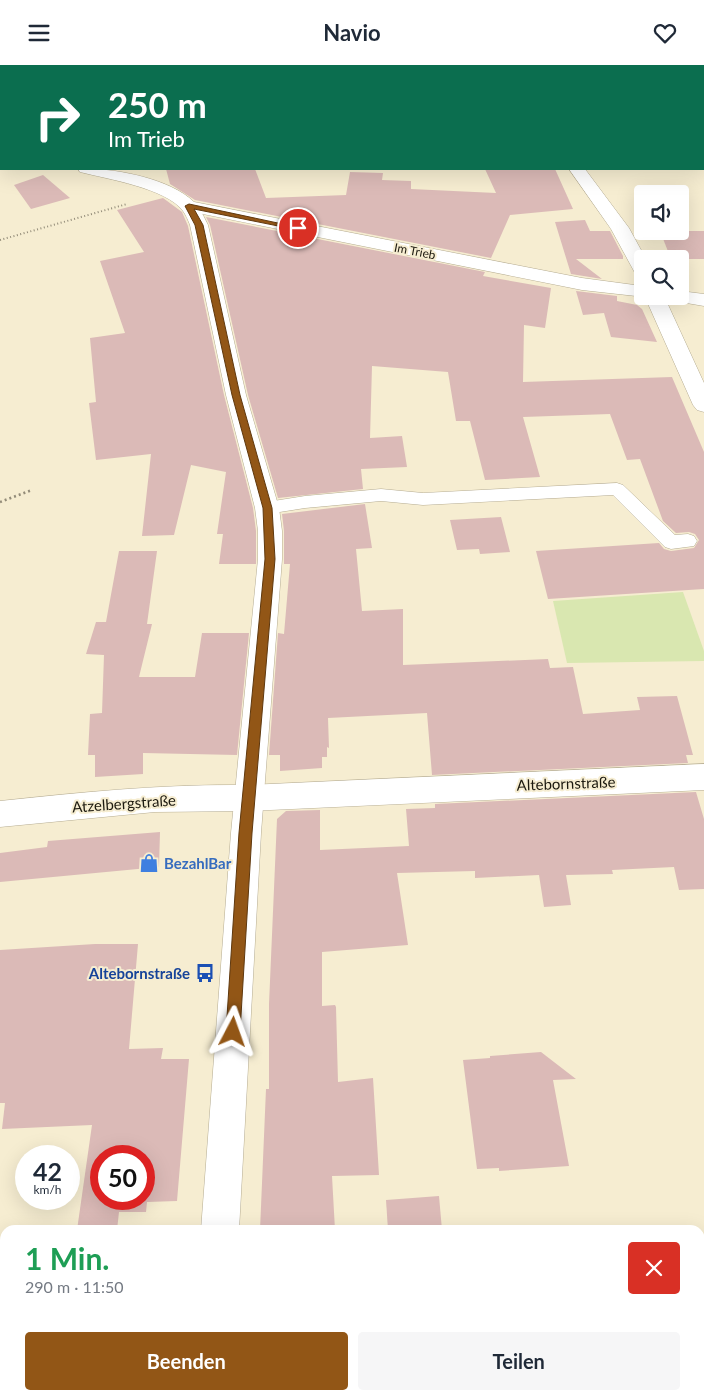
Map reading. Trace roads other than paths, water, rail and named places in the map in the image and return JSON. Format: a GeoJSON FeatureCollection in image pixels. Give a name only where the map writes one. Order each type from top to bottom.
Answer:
{"type":"FeatureCollection","features":[{"type":"Feature","properties":{"kind":"street","name":"Im Trieb"},"geometry":{"type":"LineString","coordinates":[[90,170],[136,181],[166,193],[189,206],[582,284],[634,291]]}},
{"type":"Feature","properties":{"kind":"street"},"geometry":{"type":"LineString","coordinates":[[578,170],[620,228],[634,254]]}},
{"type":"Feature","properties":{"kind":"street"},"geometry":{"type":"LineString","coordinates":[[189,206],[199,225],[236,395],[267,508],[270,559],[248,798],[220,1225]]}},
{"type":"Feature","properties":{"kind":"street"},"geometry":{"type":"LineString","coordinates":[[689,298],[704,300]]}},
{"type":"Feature","properties":{"kind":"street"},"geometry":{"type":"LineString","coordinates":[[658,305],[704,405]]}},
{"type":"Feature","properties":{"kind":"street","name":"Altebornstraße"},"geometry":{"type":"LineString","coordinates":[[248,798],[704,777]]}},
{"type":"Feature","properties":{"kind":"street","name":"Atzelbergstraße"},"geometry":{"type":"LineString","coordinates":[[0,814],[147,800],[213,797],[248,798]]}},
{"type":"Feature","properties":{"kind":"lane"},"geometry":{"type":"LineString","coordinates":[[267,508],[381,495],[422,499],[617,489],[671,542],[688,541]]}},
{"type":"Feature","properties":{"kind":"place","name":"BezahlBar"},"geometry":{"type":"Point","coordinates":[149,863]}},
{"type":"Feature","properties":{"kind":"place","name":"Altebornstraße"},"geometry":{"type":"Point","coordinates":[205,973]}}]}
